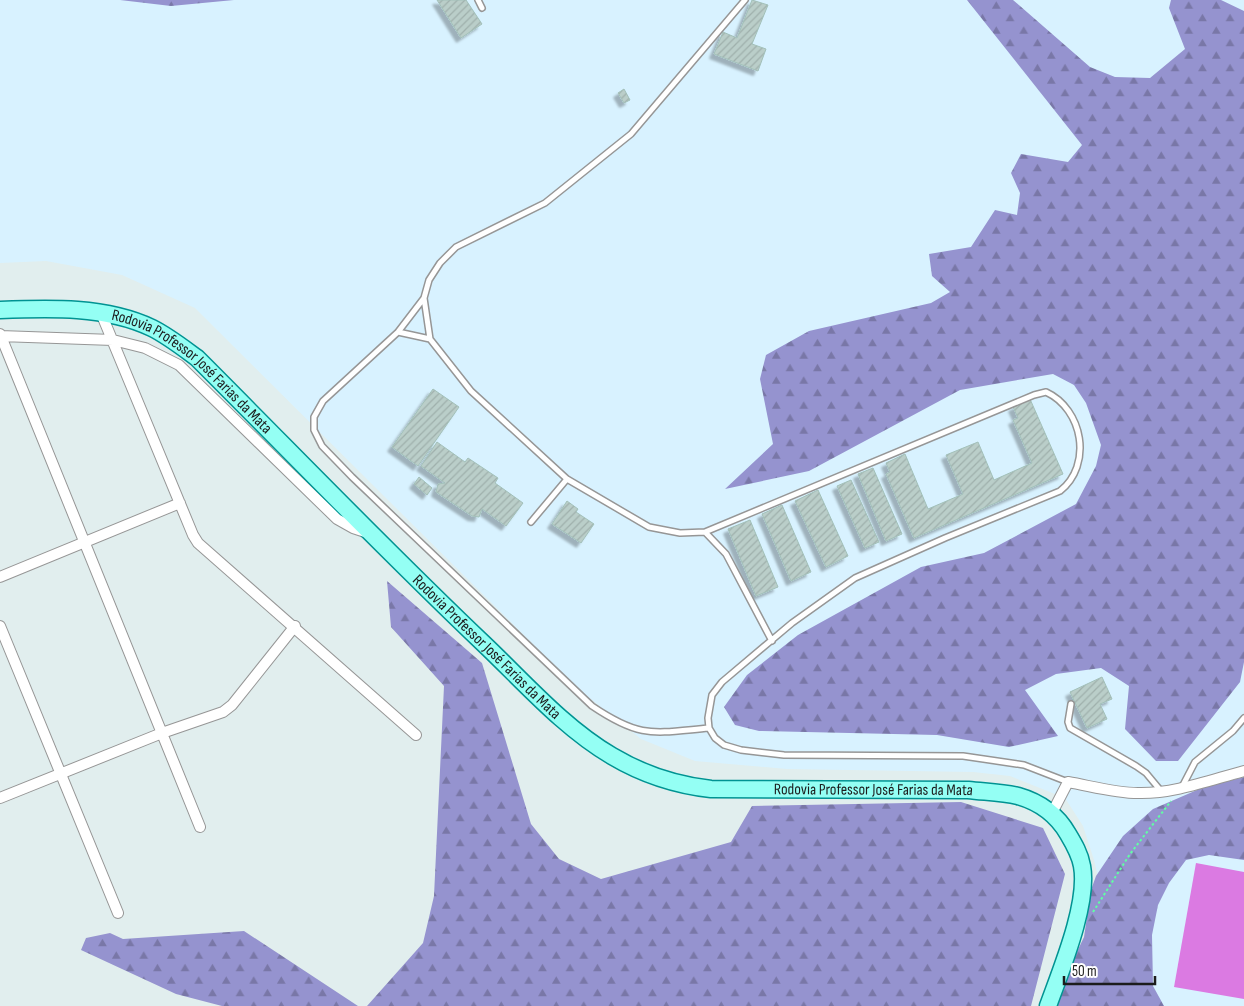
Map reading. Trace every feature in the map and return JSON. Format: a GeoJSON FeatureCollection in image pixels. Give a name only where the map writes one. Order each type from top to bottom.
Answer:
{"type":"FeatureCollection","features":[{"type":"Feature","properties":{"kind":"main road","name":"Rodovia Professor José Farias da Mata"},"geometry":{"type":"LineString","coordinates":[[0,310],[42,309],[101,313],[151,328],[197,358],[374,535],[557,713],[610,756],[659,780],[711,789],[968,790],[1002,793],[1031,801],[1052,813]]}},
{"type":"Feature","properties":{"kind":"main road"},"geometry":{"type":"LineString","coordinates":[[1048,1006],[1078,914],[1083,883],[1082,867],[1076,847],[1064,826],[1052,813]]}},
{"type":"Feature","properties":{"kind":"street"},"geometry":{"type":"LineString","coordinates":[[101,313],[198,543],[295,626],[416,736]]}},
{"type":"Feature","properties":{"kind":"street"},"geometry":{"type":"LineString","coordinates":[[200,827],[0,335],[113,340],[145,348],[179,365],[337,518],[353,528],[374,535]]}},
{"type":"Feature","properties":{"kind":"street"},"geometry":{"type":"LineString","coordinates":[[0,577],[180,503]]}},
{"type":"Feature","properties":{"kind":"street"},"geometry":{"type":"LineString","coordinates":[[0,626],[118,913]]}},
{"type":"Feature","properties":{"kind":"street"},"geometry":{"type":"LineString","coordinates":[[0,798],[162,733],[223,712],[232,705],[295,626]]}},
{"type":"Feature","properties":{"kind":"street"},"geometry":{"type":"LineString","coordinates":[[1052,813],[1068,782],[1135,793],[1162,792],[1244,770]]}},
{"type":"Feature","properties":{"kind":"lane"},"geometry":{"type":"LineString","coordinates":[[478,0],[482,8]]}},
{"type":"Feature","properties":{"kind":"lane"},"geometry":{"type":"LineString","coordinates":[[709,728],[650,733],[637,731],[617,723],[592,706],[322,446],[314,430],[314,417],[323,401],[398,332],[424,298],[429,280],[440,262],[456,247],[545,203],[631,134],[745,0]]}},
{"type":"Feature","properties":{"kind":"lane"},"geometry":{"type":"LineString","coordinates":[[424,298],[430,340],[471,391],[567,479],[649,527],[680,533],[705,532],[1034,395],[1046,392],[1056,397],[1067,408],[1077,426],[1080,455],[1076,474],[1071,483],[1060,491],[945,538],[855,578],[829,594],[722,682],[712,695],[708,718],[709,728],[715,738],[724,745],[741,750],[784,755],[981,758],[1024,765],[1068,782]]}},
{"type":"Feature","properties":{"kind":"lane"},"geometry":{"type":"LineString","coordinates":[[398,332],[430,340]]}},
{"type":"Feature","properties":{"kind":"lane"},"geometry":{"type":"LineString","coordinates":[[531,522],[567,479]]}},
{"type":"Feature","properties":{"kind":"lane"},"geometry":{"type":"LineString","coordinates":[[705,532],[726,554],[772,641]]}},
{"type":"Feature","properties":{"kind":"lane"},"geometry":{"type":"LineString","coordinates":[[1071,704],[1068,722],[1070,728],[1136,766],[1146,773],[1162,792]]}},
{"type":"Feature","properties":{"kind":"lane"},"geometry":{"type":"LineString","coordinates":[[1182,787],[1195,762],[1232,731],[1244,718]]}},
{"type":"Feature","properties":{"kind":"path"},"geometry":{"type":"LineString","coordinates":[[1090,918],[1130,854],[1182,787]]}},
{"type":"Feature","properties":{"kind":"shaded area"},"geometry":{"type":"Polygon","coordinates":[[[0,0],[1244,0],[1244,1006],[1071,1006],[1104,903],[1094,860],[1083,826],[1065,798],[1010,776],[973,772],[787,769],[695,761],[641,739],[578,689],[195,308],[122,275],[46,261],[0,263],[0,0]]]}},
{"type":"Feature","properties":{"kind":"shaded area"},"geometry":{"type":"Polygon","coordinates":[[[1196,863],[1244,872],[1244,999],[1174,987],[1196,863]]]}},
{"type":"Feature","properties":{"kind":"green space"},"geometry":{"type":"Polygon","coordinates":[[[120,0],[234,0],[171,6],[120,0]]]}},
{"type":"Feature","properties":{"kind":"green space"},"geometry":{"type":"Polygon","coordinates":[[[967,0],[1013,0],[1090,67],[1115,77],[1150,78],[1185,49],[1169,8],[1171,0],[1221,0],[1244,11],[1244,662],[1240,682],[1178,761],[1156,761],[1125,729],[1129,686],[1101,668],[1056,674],[1025,690],[1058,736],[1009,747],[937,735],[759,731],[735,725],[724,707],[747,675],[798,635],[921,567],[984,553],[1076,504],[1096,466],[1101,445],[1086,403],[1074,385],[1053,374],[960,390],[809,471],[725,489],[773,444],[760,379],[766,355],[809,331],[931,303],[950,292],[932,276],[929,254],[971,247],[995,210],[1017,215],[1020,193],[1011,173],[1021,154],[1068,162],[1082,145],[967,0]]]}},
{"type":"Feature","properties":{"kind":"green space"},"geometry":{"type":"Polygon","coordinates":[[[387,581],[482,663],[531,824],[559,859],[601,879],[731,842],[752,806],[961,802],[1043,828],[1065,874],[1031,1006],[367,1006],[423,943],[434,896],[444,686],[391,627],[387,581]]]}},
{"type":"Feature","properties":{"kind":"green space"},"geometry":{"type":"Polygon","coordinates":[[[1244,777],[1244,860],[1209,855],[1186,860],[1169,883],[1158,905],[1152,935],[1153,986],[1164,1006],[1056,1006],[1064,979],[1084,937],[1091,890],[1096,876],[1123,836],[1153,809],[1204,787],[1244,777]]]}},
{"type":"Feature","properties":{"kind":"green space"},"geometry":{"type":"Polygon","coordinates":[[[244,931],[358,1006],[222,1006],[176,994],[81,950],[86,938],[110,933],[123,939],[244,931]]]}},
{"type":"Feature","properties":{"kind":"building"},"geometry":{"type":"Polygon","coordinates":[[[437,0],[466,0],[482,24],[461,38],[437,0]]]}},
{"type":"Feature","properties":{"kind":"building"},"geometry":{"type":"Polygon","coordinates":[[[752,0],[768,5],[752,44],[766,49],[758,71],[714,54],[723,32],[737,38],[752,0]]]}},
{"type":"Feature","properties":{"kind":"building"},"geometry":{"type":"Polygon","coordinates":[[[624,89],[630,100],[624,103],[618,93],[624,89]]]}},
{"type":"Feature","properties":{"kind":"building"},"geometry":{"type":"Polygon","coordinates":[[[433,389],[459,407],[418,466],[392,447],[433,389]]]}},
{"type":"Feature","properties":{"kind":"building"},"geometry":{"type":"Polygon","coordinates":[[[1030,399],[1063,474],[914,538],[886,474],[890,472],[886,463],[905,454],[928,509],[963,494],[946,455],[978,442],[994,480],[1032,463],[1013,420],[1018,418],[1013,407],[1030,399]]]}},
{"type":"Feature","properties":{"kind":"building"},"geometry":{"type":"Polygon","coordinates":[[[437,442],[465,462],[468,458],[498,478],[495,483],[523,503],[506,526],[482,509],[479,517],[472,516],[436,492],[438,484],[445,483],[421,466],[437,442]]]}},
{"type":"Feature","properties":{"kind":"building"},"geometry":{"type":"Polygon","coordinates":[[[873,468],[902,534],[886,541],[858,474],[873,468]]]}},
{"type":"Feature","properties":{"kind":"building"},"geometry":{"type":"Polygon","coordinates":[[[419,477],[432,488],[427,495],[414,484],[419,477]]]}},
{"type":"Feature","properties":{"kind":"building"},"geometry":{"type":"Polygon","coordinates":[[[851,480],[879,542],[865,548],[837,486],[851,480]]]}},
{"type":"Feature","properties":{"kind":"building"},"geometry":{"type":"Polygon","coordinates":[[[818,490],[848,556],[826,567],[795,501],[818,490]]]}},
{"type":"Feature","properties":{"kind":"building"},"geometry":{"type":"Polygon","coordinates":[[[567,501],[578,509],[576,512],[594,524],[581,543],[552,524],[567,501]]]}},
{"type":"Feature","properties":{"kind":"building"},"geometry":{"type":"Polygon","coordinates":[[[782,505],[811,572],[791,581],[762,514],[782,505]]]}},
{"type":"Feature","properties":{"kind":"building"},"geometry":{"type":"Polygon","coordinates":[[[750,520],[778,587],[756,596],[728,529],[750,520]]]}},
{"type":"Feature","properties":{"kind":"building"},"geometry":{"type":"Polygon","coordinates":[[[1102,677],[1112,699],[1100,704],[1107,719],[1087,728],[1070,692],[1102,677]]]}}]}
